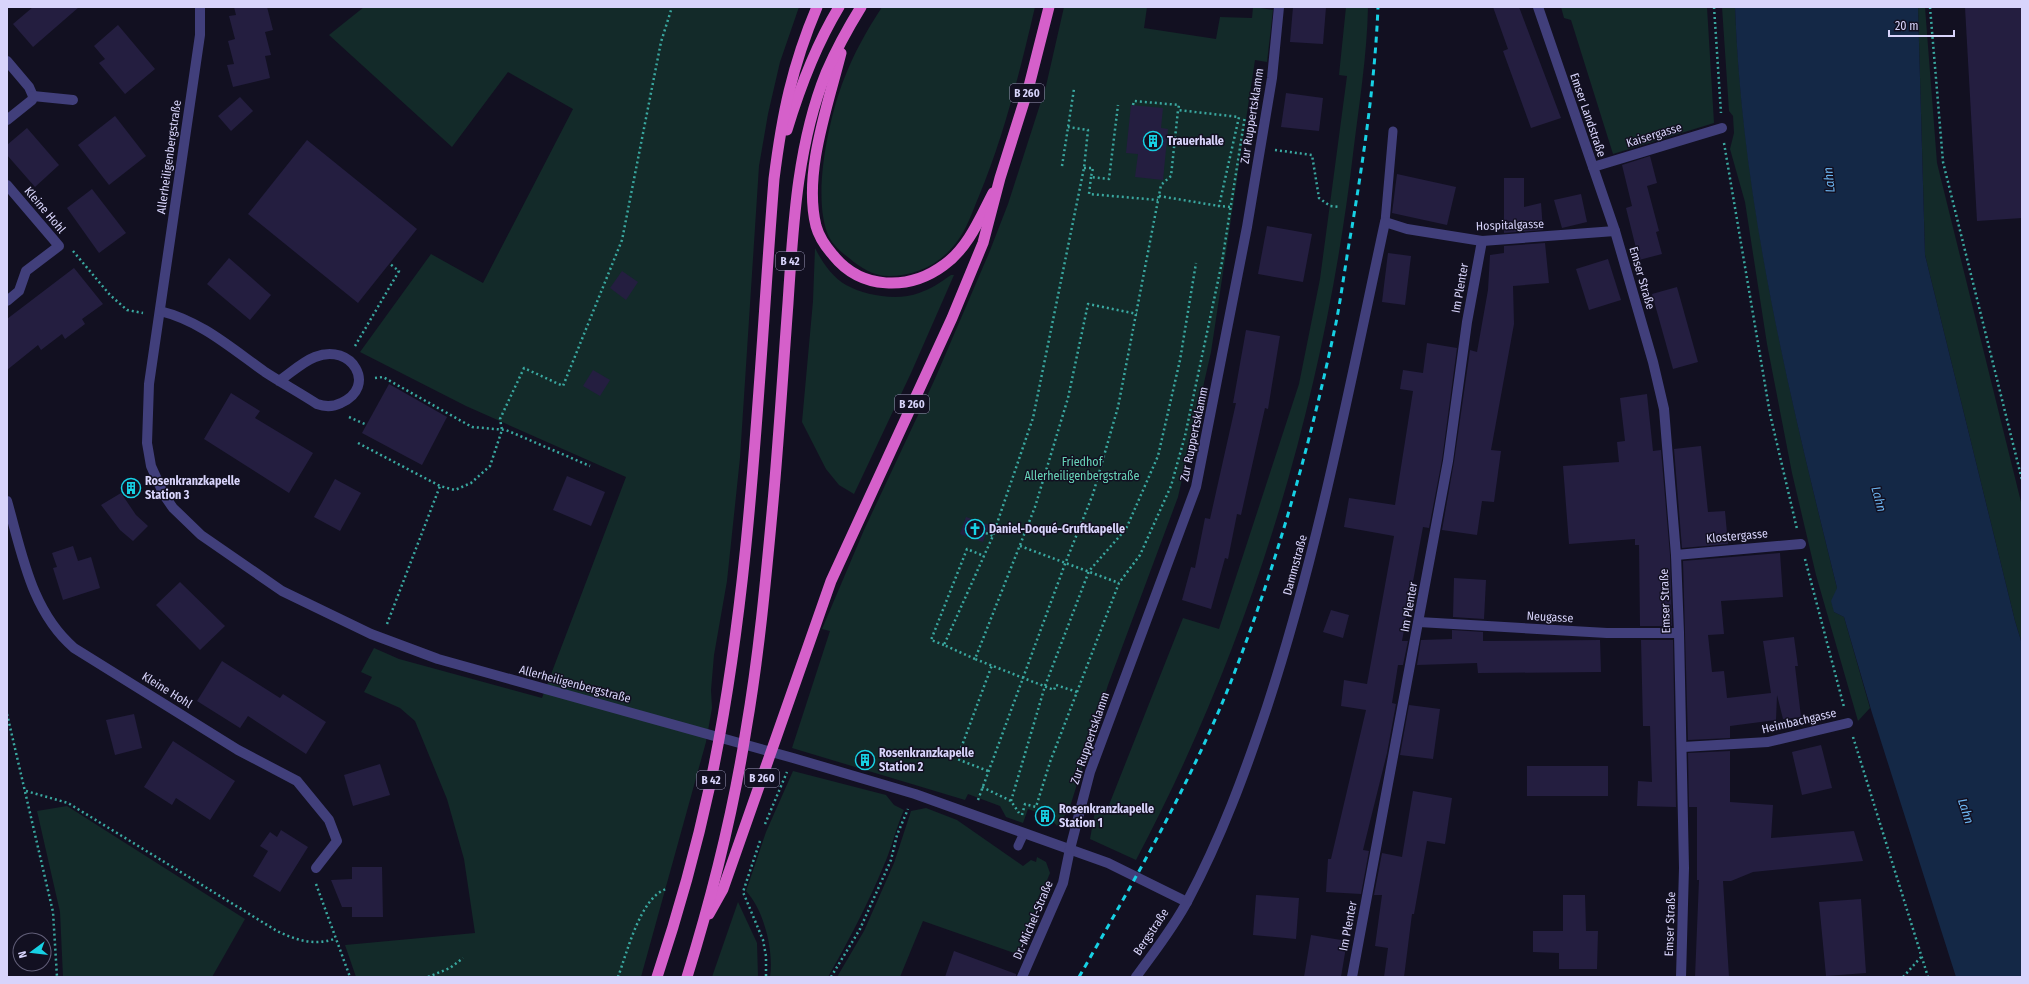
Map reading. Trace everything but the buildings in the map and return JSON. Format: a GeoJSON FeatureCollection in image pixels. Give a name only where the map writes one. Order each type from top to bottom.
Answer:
{"type":"FeatureCollection","features":[{"type":"Feature","properties":{"kind":"highway"},"geometry":{"type":"LineString","coordinates":[[774,179],[786,102],[801,49],[817,7]]}},
{"type":"Feature","properties":{"kind":"highway","name":"B 42"},"geometry":{"type":"LineString","coordinates":[[657,977],[694,854],[710,784],[721,726],[738,609],[757,412],[774,179],[797,97],[812,58],[839,7]]}},
{"type":"Feature","properties":{"kind":"highway","name":"B 42"},"geometry":{"type":"LineString","coordinates":[[687,977],[720,858],[735,790],[753,687],[773,502],[792,239],[798,188],[814,111],[826,74],[847,29],[861,7]]}},
{"type":"Feature","properties":{"kind":"highway","name":"B 260"},"geometry":{"type":"LineString","coordinates":[[702,926],[723,889],[831,582],[970,275],[983,243],[1000,178],[1029,86],[1049,7]]}},
{"type":"Feature","properties":{"kind":"highway","name":"B 42"},"geometry":{"type":"LineString","coordinates":[[847,29],[818,145],[812,200],[816,227],[826,248],[841,266],[859,278],[880,284],[903,283],[924,277],[945,265],[963,246],[974,231],[1000,178]]}},
{"type":"Feature","properties":{"kind":"street","name":"Allerheiligenbergstraße"},"geometry":{"type":"LineString","coordinates":[[200,7],[200,35],[149,390],[147,443],[151,466],[164,495],[173,508],[201,535],[282,591],[382,638],[438,659],[793,758],[915,794],[1108,863],[1187,902]]}},
{"type":"Feature","properties":{"kind":"street","name":"Zur Ruppertsklamm"},"geometry":{"type":"LineString","coordinates":[[1070,849],[1090,772],[1196,488],[1212,412],[1260,148],[1272,78],[1279,7]]}},
{"type":"Feature","properties":{"kind":"street","name":"Emser Landstraße"},"geometry":{"type":"LineString","coordinates":[[1538,7],[1615,231]]}},
{"type":"Feature","properties":{"kind":"street"},"geometry":{"type":"LineString","coordinates":[[7,61],[29,87],[33,96]]}},
{"type":"Feature","properties":{"kind":"street"},"geometry":{"type":"LineString","coordinates":[[33,96],[73,100]]}},
{"type":"Feature","properties":{"kind":"street"},"geometry":{"type":"LineString","coordinates":[[7,120],[28,103],[33,96]]}},
{"type":"Feature","properties":{"kind":"street","name":"Kaisergasse"},"geometry":{"type":"LineString","coordinates":[[1593,167],[1722,128]]}},
{"type":"Feature","properties":{"kind":"street","name":"Kleine Hohl"},"geometry":{"type":"LineString","coordinates":[[7,185],[59,246],[26,271],[20,291],[7,301]]}},
{"type":"Feature","properties":{"kind":"street","name":"Hospitalgasse"},"geometry":{"type":"LineString","coordinates":[[1384,222],[1407,230],[1482,241],[1615,231]]}},
{"type":"Feature","properties":{"kind":"street","name":"Dammstraße"},"geometry":{"type":"LineString","coordinates":[[1187,902],[1230,811],[1281,666],[1307,573],[1330,479],[1384,222]]}},
{"type":"Feature","properties":{"kind":"street","name":"Emser Straße"},"geometry":{"type":"LineString","coordinates":[[1615,231],[1653,362],[1664,409],[1676,555],[1679,633],[1684,868],[1681,977]]}},
{"type":"Feature","properties":{"kind":"street","name":"Im Plenter"},"geometry":{"type":"LineString","coordinates":[[1352,977],[1448,461],[1467,322],[1482,241]]}},
{"type":"Feature","properties":{"kind":"street"},"geometry":{"type":"LineString","coordinates":[[160,314],[176,315],[201,326],[280,381],[317,404],[328,406],[350,399],[359,379],[356,367],[352,362],[341,355],[333,354],[314,358],[280,381]]}},
{"type":"Feature","properties":{"kind":"street","name":"Kleine Hohl"},"geometry":{"type":"LineString","coordinates":[[7,501],[31,584],[50,622],[62,637],[74,648],[238,750],[297,781],[329,820],[337,842],[316,868]]}},
{"type":"Feature","properties":{"kind":"street","name":"Klostergasse"},"geometry":{"type":"LineString","coordinates":[[1676,555],[1801,544]]}},
{"type":"Feature","properties":{"kind":"street","name":"Neugasse"},"geometry":{"type":"LineString","coordinates":[[1419,622],[1607,633],[1679,633]]}},
{"type":"Feature","properties":{"kind":"street","name":"Heimbachgasse"},"geometry":{"type":"LineString","coordinates":[[1682,747],[1768,742],[1848,723]]}},
{"type":"Feature","properties":{"kind":"street","name":"Dr.-Michel-Straße"},"geometry":{"type":"LineString","coordinates":[[1022,977],[1063,883],[1070,849]]}},
{"type":"Feature","properties":{"kind":"street","name":"Bergstraße"},"geometry":{"type":"LineString","coordinates":[[1136,977],[1187,902]]}},
{"type":"Feature","properties":{"kind":"lane"},"geometry":{"type":"LineString","coordinates":[[1384,222],[1393,131]]}},
{"type":"Feature","properties":{"kind":"lane"},"geometry":{"type":"LineString","coordinates":[[1018,846],[1024,833]]}},
{"type":"Feature","properties":{"kind":"path"},"geometry":{"type":"LineString","coordinates":[[358,443],[440,486],[455,490],[471,483],[490,466],[502,430],[500,419],[524,368],[562,386],[622,240],[661,42],[672,7]]}},
{"type":"Feature","properties":{"kind":"path"},"geometry":{"type":"LineString","coordinates":[[1714,7],[1722,128]]}},
{"type":"Feature","properties":{"kind":"path"},"geometry":{"type":"LineString","coordinates":[[1930,7],[1943,162],[2022,480]]}},
{"type":"Feature","properties":{"kind":"path"},"geometry":{"type":"LineString","coordinates":[[1062,166],[1074,89]]}},
{"type":"Feature","properties":{"kind":"path"},"geometry":{"type":"LineString","coordinates":[[973,815],[1065,564],[1093,494],[1118,407],[1161,184],[1171,176],[1179,105],[1134,101],[1134,105]]}},
{"type":"Feature","properties":{"kind":"path"},"geometry":{"type":"LineString","coordinates":[[1092,177],[1109,179],[1118,105]]}},
{"type":"Feature","properties":{"kind":"path"},"geometry":{"type":"LineString","coordinates":[[1178,110],[1239,117],[1219,206]]}},
{"type":"Feature","properties":{"kind":"path"},"geometry":{"type":"LineString","coordinates":[[982,787],[1011,800],[1021,817],[1025,804],[1036,807],[1039,792],[1119,583],[1140,555],[1170,486],[1185,436],[1222,262],[1245,116]]}},
{"type":"Feature","properties":{"kind":"path"},"geometry":{"type":"LineString","coordinates":[[944,645],[993,536],[1033,418],[1084,168],[1088,130],[1068,127]]}},
{"type":"Feature","properties":{"kind":"path"},"geometry":{"type":"LineString","coordinates":[[1260,148],[1312,155],[1319,198],[1330,206],[1339,206]]}},
{"type":"Feature","properties":{"kind":"path"},"geometry":{"type":"LineString","coordinates":[[1084,168],[1093,168],[1089,194],[1158,200]]}},
{"type":"Feature","properties":{"kind":"path"},"geometry":{"type":"LineString","coordinates":[[1159,196],[1231,207]]}},
{"type":"Feature","properties":{"kind":"path"},"geometry":{"type":"LineString","coordinates":[[74,252],[110,295],[127,310],[160,314]]}},
{"type":"Feature","properties":{"kind":"path"},"geometry":{"type":"LineString","coordinates":[[1011,800],[1045,686],[1090,571],[1126,529],[1158,456],[1180,360],[1196,263]]}},
{"type":"Feature","properties":{"kind":"path"},"geometry":{"type":"LineString","coordinates":[[363,333],[399,271],[390,264]]}},
{"type":"Feature","properties":{"kind":"path"},"geometry":{"type":"LineString","coordinates":[[975,659],[1035,507],[1068,398],[1088,304],[1137,314]]}},
{"type":"Feature","properties":{"kind":"path"},"geometry":{"type":"LineString","coordinates":[[359,379],[383,377],[472,427],[502,430],[590,466]]}},
{"type":"Feature","properties":{"kind":"path"},"geometry":{"type":"LineString","coordinates":[[382,638],[440,486]]}},
{"type":"Feature","properties":{"kind":"path"},"geometry":{"type":"LineString","coordinates":[[986,533],[993,536]]}},
{"type":"Feature","properties":{"kind":"path"},"geometry":{"type":"LineString","coordinates":[[1020,546],[1119,583]]}},
{"type":"Feature","properties":{"kind":"path"},"geometry":{"type":"LineString","coordinates":[[984,556],[967,549],[931,640],[1054,690],[1056,685],[1077,692]]}},
{"type":"Feature","properties":{"kind":"path"},"geometry":{"type":"LineString","coordinates":[[988,771],[957,759],[992,665]]}},
{"type":"Feature","properties":{"kind":"path"},"geometry":{"type":"LineString","coordinates":[[7,714],[53,912],[57,977]]}},
{"type":"Feature","properties":{"kind":"path"},"geometry":{"type":"LineString","coordinates":[[764,827],[793,758]]}},
{"type":"Feature","properties":{"kind":"path"},"geometry":{"type":"LineString","coordinates":[[26,791],[68,803],[277,931],[303,941],[325,942],[334,939]]}},
{"type":"Feature","properties":{"kind":"path"},"geometry":{"type":"LineString","coordinates":[[831,977],[860,929],[890,860],[897,835],[915,794]]}},
{"type":"Feature","properties":{"kind":"path"},"geometry":{"type":"LineString","coordinates":[[762,834],[743,892],[763,940],[766,956],[766,977]]}},
{"type":"Feature","properties":{"kind":"path"},"geometry":{"type":"LineString","coordinates":[[316,868],[314,874],[315,881],[334,939],[350,977]]}},
{"type":"Feature","properties":{"kind":"path"},"geometry":{"type":"LineString","coordinates":[[1903,977],[1922,955]]}},
{"type":"Feature","properties":{"kind":"path"},"geometry":{"type":"LineString","coordinates":[[428,977],[450,968],[463,958]]}},
{"type":"Feature","properties":{"kind":"green space"},"geometry":{"type":"Polygon","coordinates":[[[364,7],[799,7],[780,62],[768,114],[759,166],[740,458],[727,581],[714,655],[711,690],[712,708],[706,742],[641,977],[356,977],[345,945],[475,933],[464,859],[447,799],[415,721],[400,708],[364,692],[372,677],[361,672],[374,648],[399,659],[542,698],[626,477],[466,406],[360,352],[431,254],[483,283],[573,109],[508,72],[452,147],[329,35],[364,7]]]}},
{"type":"Feature","properties":{"kind":"green space"},"geometry":{"type":"Polygon","coordinates":[[[882,7],[1035,7],[1004,127],[972,214],[963,232],[950,250],[935,263],[909,274],[889,276],[878,275],[863,268],[843,254],[835,246],[829,237],[824,221],[822,202],[824,158],[838,95],[856,51],[882,7]]]}},
{"type":"Feature","properties":{"kind":"green space","name":"Friedhof Allerheiligenbergstraße"},"geometry":{"type":"Polygon","coordinates":[[[1064,7],[1147,7],[1144,28],[1216,39],[1220,17],[1252,18],[1253,7],[1273,10],[1267,62],[1255,60],[1211,352],[1178,497],[1108,685],[1069,810],[1057,826],[1046,813],[1042,814],[1028,809],[1023,823],[1006,817],[1000,806],[968,794],[965,800],[792,748],[830,631],[822,629],[864,530],[934,381],[989,253],[1008,204],[1046,86],[1064,7]]]}},
{"type":"Feature","properties":{"kind":"green space"},"geometry":{"type":"Polygon","coordinates":[[[1346,7],[1368,7],[1364,62],[1340,246],[1323,337],[1302,427],[1277,517],[1248,605],[1215,692],[1177,777],[1136,860],[1090,839],[1095,811],[1105,815],[1183,618],[1219,629],[1299,384],[1320,279],[1347,76],[1339,75],[1346,7]]]}},
{"type":"Feature","properties":{"kind":"green space"},"geometry":{"type":"Polygon","coordinates":[[[1561,7],[1707,7],[1714,123],[1613,154],[1571,20],[1564,18],[1561,7]]]}},
{"type":"Feature","properties":{"kind":"green space"},"geometry":{"type":"Polygon","coordinates":[[[1722,7],[1735,7],[1740,81],[1758,227],[1786,373],[1837,588],[1834,612],[1844,617],[1870,708],[1858,721],[1816,575],[1792,473],[1767,344],[1745,202],[1730,149],[1734,133],[1733,116],[1729,111],[1722,7]]]}},
{"type":"Feature","properties":{"kind":"green space"},"geometry":{"type":"Polygon","coordinates":[[[1918,7],[1925,7],[1937,163],[2022,506],[2022,644],[2015,621],[1925,255],[1918,7]]]}},
{"type":"Feature","properties":{"kind":"green space"},"geometry":{"type":"Polygon","coordinates":[[[815,248],[828,269],[841,282],[854,289],[882,296],[902,297],[919,293],[940,283],[951,275],[954,275],[911,373],[854,494],[839,485],[826,469],[802,422],[813,301],[815,248]]]}},
{"type":"Feature","properties":{"kind":"green space"},"geometry":{"type":"Polygon","coordinates":[[[793,771],[886,795],[894,805],[904,810],[887,858],[871,894],[851,936],[828,977],[770,977],[771,967],[769,943],[763,920],[758,909],[746,891],[766,832],[793,771]]]}},
{"type":"Feature","properties":{"kind":"green space"},"geometry":{"type":"Polygon","coordinates":[[[67,806],[245,919],[212,977],[63,977],[60,912],[37,811],[67,806]]]}},
{"type":"Feature","properties":{"kind":"green space"},"geometry":{"type":"Polygon","coordinates":[[[926,808],[957,820],[1023,866],[1031,860],[1036,862],[1037,857],[1046,862],[1050,873],[1017,954],[923,921],[900,977],[837,977],[864,931],[894,863],[911,811],[926,808]]]}},
{"type":"Feature","properties":{"kind":"green space"},"geometry":{"type":"Polygon","coordinates":[[[738,902],[757,943],[758,977],[712,977],[738,902]]]}},
{"type":"Feature","properties":{"kind":"water","name":"Lahn"},"geometry":{"type":"Polygon","coordinates":[[[1735,7],[1918,7],[1925,255],[2015,621],[2022,644],[2022,977],[1956,977],[1872,713],[1844,617],[1834,612],[1831,601],[1837,588],[1786,373],[1758,227],[1747,154],[1739,81],[1735,7]]]}},
{"type":"Feature","properties":{"kind":"railway"},"geometry":{"type":"LineString","coordinates":[[1079,977],[1161,831],[1216,718],[1248,636],[1278,548],[1304,459],[1336,323],[1365,145],[1377,35],[1378,7]]}},
{"type":"Feature","properties":{"kind":"place","name":"Trauerhalle"},"geometry":{"type":"Point","coordinates":[1153,141]}},
{"type":"Feature","properties":{"kind":"place","name":"Rosenkranzkapelle Station 3"},"geometry":{"type":"Point","coordinates":[131,488]}},
{"type":"Feature","properties":{"kind":"place","name":"Daniel-Doqué-Gruftkapelle"},"geometry":{"type":"Point","coordinates":[975,529]}},
{"type":"Feature","properties":{"kind":"place","name":"Rosenkranzkapelle Station 2"},"geometry":{"type":"Point","coordinates":[865,760]}},
{"type":"Feature","properties":{"kind":"place","name":"Rosenkranzkapelle Station 1"},"geometry":{"type":"Point","coordinates":[1045,816]}}]}
